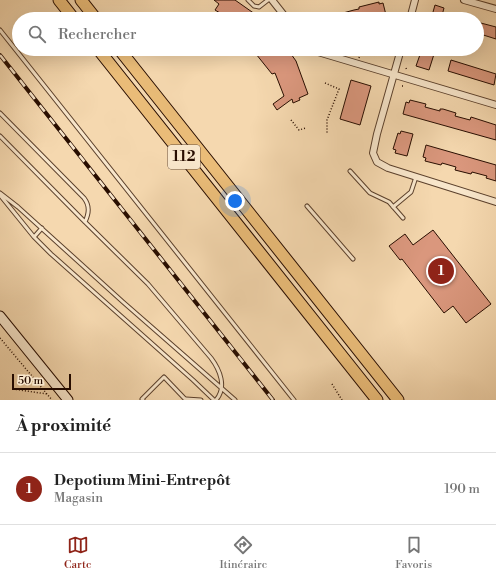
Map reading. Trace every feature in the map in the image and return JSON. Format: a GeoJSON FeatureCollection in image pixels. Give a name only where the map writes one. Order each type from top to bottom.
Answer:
{"type":"FeatureCollection","features":[{"type":"Feature","properties":{"kind":"highway"},"geometry":{"type":"LineString","coordinates":[[59,0],[68,12]]}},
{"type":"Feature","properties":{"kind":"highway"},"geometry":{"type":"LineString","coordinates":[[81,0],[90,12]]}},
{"type":"Feature","properties":{"kind":"highway","name":"112"},"geometry":{"type":"LineString","coordinates":[[104,56],[376,400]]}},
{"type":"Feature","properties":{"kind":"highway","name":"112"},"geometry":{"type":"LineString","coordinates":[[126,56],[398,400]]}},
{"type":"Feature","properties":{"kind":"main road"},"geometry":{"type":"LineString","coordinates":[[0,316],[68,400]]}},
{"type":"Feature","properties":{"kind":"street"},"geometry":{"type":"LineString","coordinates":[[272,0],[281,12]]}},
{"type":"Feature","properties":{"kind":"street"},"geometry":{"type":"LineString","coordinates":[[412,12],[416,0]]}},
{"type":"Feature","properties":{"kind":"street"},"geometry":{"type":"LineString","coordinates":[[464,0],[496,9]]}},
{"type":"Feature","properties":{"kind":"street"},"geometry":{"type":"LineString","coordinates":[[331,56],[496,105]]}},
{"type":"Feature","properties":{"kind":"street"},"geometry":{"type":"LineString","coordinates":[[399,56],[373,153],[377,162],[388,168],[496,202]]}},
{"type":"Feature","properties":{"kind":"lane"},"geometry":{"type":"LineString","coordinates":[[248,0],[254,6],[259,7],[268,0]]}},
{"type":"Feature","properties":{"kind":"lane"},"geometry":{"type":"LineString","coordinates":[[0,30],[12,45]]}},
{"type":"Feature","properties":{"kind":"lane"},"geometry":{"type":"LineString","coordinates":[[21,56],[294,400]]}},
{"type":"Feature","properties":{"kind":"lane"},"geometry":{"type":"LineString","coordinates":[[0,113],[84,198],[88,206],[85,222]]}},
{"type":"Feature","properties":{"kind":"lane"},"geometry":{"type":"LineString","coordinates":[[0,136],[148,284],[211,358],[219,372],[222,388],[220,395],[215,400],[74,275],[34,237],[0,194]]}},
{"type":"Feature","properties":{"kind":"lane"},"geometry":{"type":"LineString","coordinates":[[350,171],[370,193],[389,202],[403,218]]}},
{"type":"Feature","properties":{"kind":"lane"},"geometry":{"type":"LineString","coordinates":[[393,207],[411,192],[416,177]]}},
{"type":"Feature","properties":{"kind":"lane"},"geometry":{"type":"LineString","coordinates":[[0,194],[18,207],[42,228],[123,302],[235,400]]}},
{"type":"Feature","properties":{"kind":"lane"},"geometry":{"type":"LineString","coordinates":[[307,206],[353,259]]}},
{"type":"Feature","properties":{"kind":"lane"},"geometry":{"type":"LineString","coordinates":[[34,237],[42,228]]}},
{"type":"Feature","properties":{"kind":"lane"},"geometry":{"type":"LineString","coordinates":[[143,400],[142,399],[164,377],[186,400],[201,400]]}},
{"type":"Feature","properties":{"kind":"path"},"geometry":{"type":"LineString","coordinates":[[357,64],[360,56]]}},
{"type":"Feature","properties":{"kind":"path"},"geometry":{"type":"LineString","coordinates":[[325,83],[339,89],[327,120],[327,133]]}},
{"type":"Feature","properties":{"kind":"path"},"geometry":{"type":"LineString","coordinates":[[291,120],[299,130],[306,128]]}},
{"type":"Feature","properties":{"kind":"path"},"geometry":{"type":"LineString","coordinates":[[0,338],[52,400]]}},
{"type":"Feature","properties":{"kind":"path"},"geometry":{"type":"LineString","coordinates":[[332,384],[342,400]]}},
{"type":"Feature","properties":{"kind":"path"},"geometry":{"type":"LineString","coordinates":[[13,389],[47,394]]}},
{"type":"Feature","properties":{"kind":"building"},"geometry":{"type":"Polygon","coordinates":[[[214,0],[235,0],[252,12],[218,12],[215,10],[219,4],[214,0]]]}},
{"type":"Feature","properties":{"kind":"building"},"geometry":{"type":"Polygon","coordinates":[[[379,2],[379,4],[383,3],[385,12],[347,12],[359,9],[359,7],[379,2]]]}},
{"type":"Feature","properties":{"kind":"building"},"geometry":{"type":"Polygon","coordinates":[[[435,5],[444,8],[443,12],[433,12],[435,5]]]}},
{"type":"Feature","properties":{"kind":"building"},"geometry":{"type":"Polygon","coordinates":[[[484,24],[496,27],[496,39],[484,35],[484,24]]]}},
{"type":"Feature","properties":{"kind":"building"},"geometry":{"type":"Polygon","coordinates":[[[258,56],[292,56],[296,61],[308,94],[299,98],[300,100],[293,103],[292,99],[277,110],[273,104],[284,96],[275,73],[272,74],[258,56]]]}},
{"type":"Feature","properties":{"kind":"building"},"geometry":{"type":"Polygon","coordinates":[[[420,56],[433,56],[429,70],[416,66],[420,56]]]}},
{"type":"Feature","properties":{"kind":"building"},"geometry":{"type":"Polygon","coordinates":[[[451,60],[496,74],[494,85],[448,71],[451,60]]]}},
{"type":"Feature","properties":{"kind":"building"},"geometry":{"type":"Polygon","coordinates":[[[351,80],[371,86],[360,125],[340,119],[351,80]]]}},
{"type":"Feature","properties":{"kind":"building"},"geometry":{"type":"Polygon","coordinates":[[[410,100],[426,104],[425,107],[440,111],[440,109],[443,109],[456,113],[455,116],[470,120],[471,117],[496,125],[496,140],[403,114],[406,102],[409,103],[410,100]]]}},
{"type":"Feature","properties":{"kind":"building"},"geometry":{"type":"Polygon","coordinates":[[[401,131],[413,134],[407,156],[395,153],[396,150],[393,149],[398,133],[400,134],[401,131]]]}},
{"type":"Feature","properties":{"kind":"building"},"geometry":{"type":"Polygon","coordinates":[[[426,145],[496,165],[496,181],[486,178],[487,176],[455,170],[456,167],[442,163],[441,165],[425,161],[426,158],[423,157],[426,145]]]}},
{"type":"Feature","properties":{"kind":"building"},"geometry":{"type":"Polygon","coordinates":[[[433,230],[491,304],[466,323],[453,306],[444,313],[402,259],[400,260],[389,246],[405,234],[413,245],[433,230]]]}},
{"type":"Feature","properties":{"kind":"railway"},"geometry":{"type":"LineString","coordinates":[[0,55],[273,400]]}},
{"type":"Feature","properties":{"kind":"place","name":"Depotium Mini-Entrepôt"},"geometry":{"type":"Point","coordinates":[441,271]}}]}
